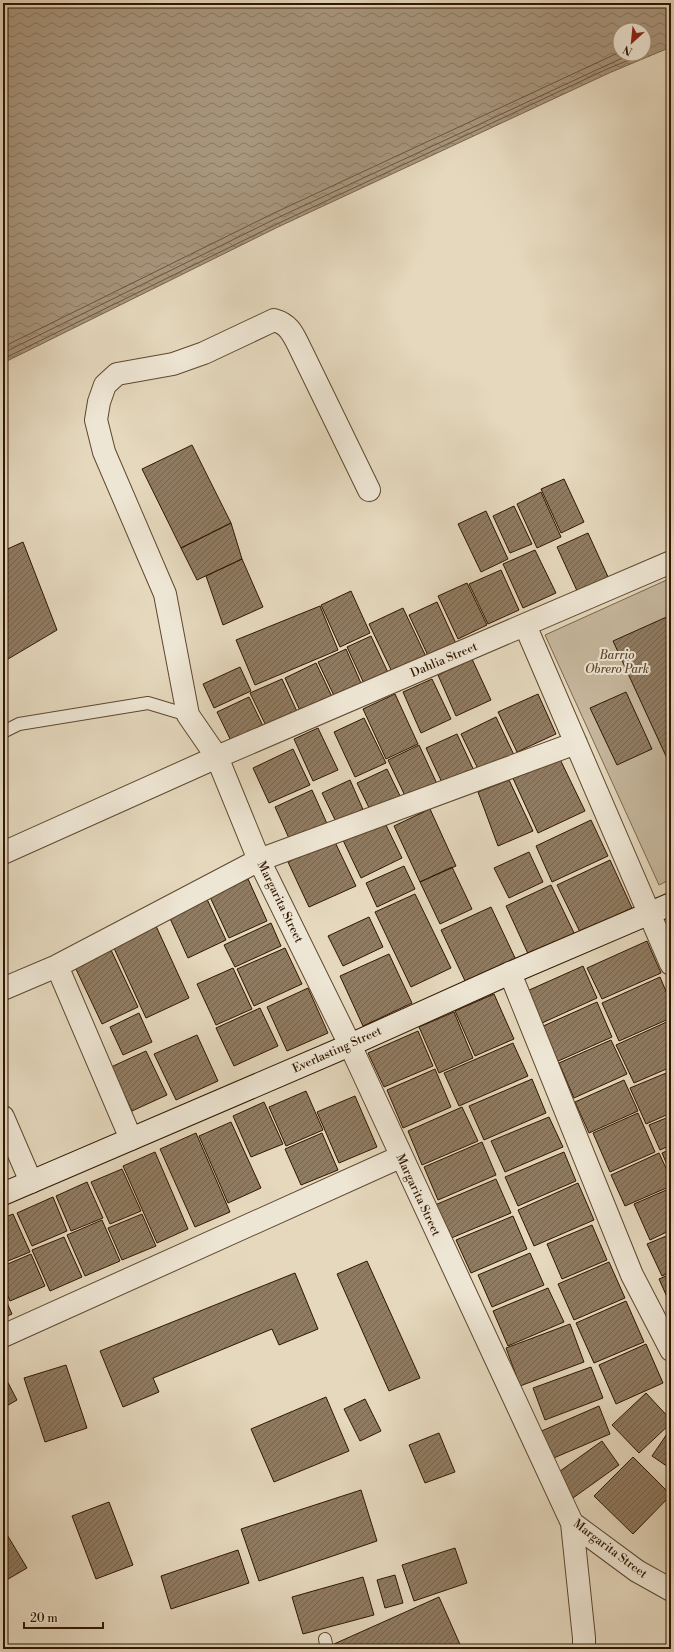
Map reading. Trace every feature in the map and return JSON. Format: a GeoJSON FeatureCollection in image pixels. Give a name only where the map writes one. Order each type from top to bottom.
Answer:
{"type":"FeatureCollection","features":[{"type":"Feature","properties":{"kind":"street"},"geometry":{"type":"LineString","coordinates":[[188,715],[165,594],[104,452],[96,420],[99,402],[106,385],[117,374],[173,364],[204,353],[274,320],[281,322],[289,327],[298,344],[369,490]]}},
{"type":"Feature","properties":{"kind":"street","name":"Dahlia Street"},"geometry":{"type":"LineString","coordinates":[[3,853],[217,757],[671,562]]}},
{"type":"Feature","properties":{"kind":"street"},"geometry":{"type":"LineString","coordinates":[[525,626],[671,964]]}},
{"type":"Feature","properties":{"kind":"street","name":"Margarita Street"},"geometry":{"type":"LineString","coordinates":[[188,715],[217,757],[259,860],[350,1045],[400,1157],[572,1523],[637,1571],[671,1590]]}},
{"type":"Feature","properties":{"kind":"street"},"geometry":{"type":"LineString","coordinates":[[3,989],[57,966],[259,860],[576,743]]}},
{"type":"Feature","properties":{"kind":"street","name":"Everlasting Street"},"geometry":{"type":"LineString","coordinates":[[3,1194],[130,1138],[350,1045],[510,973],[671,904]]}},
{"type":"Feature","properties":{"kind":"street"},"geometry":{"type":"LineString","coordinates":[[57,966],[130,1138]]}},
{"type":"Feature","properties":{"kind":"street"},"geometry":{"type":"LineString","coordinates":[[510,973],[632,1276],[671,1350]]}},
{"type":"Feature","properties":{"kind":"street"},"geometry":{"type":"LineString","coordinates":[[3,1117],[31,1182]]}},
{"type":"Feature","properties":{"kind":"street"},"geometry":{"type":"LineString","coordinates":[[3,1336],[400,1157]]}},
{"type":"Feature","properties":{"kind":"street"},"geometry":{"type":"LineString","coordinates":[[572,1523],[586,1645]]}},
{"type":"Feature","properties":{"kind":"lane"},"geometry":{"type":"LineString","coordinates":[[3,732],[19,724],[148,703],[188,715]]}},
{"type":"Feature","properties":{"kind":"green space","name":"Barrio Obrero Park"},"geometry":{"type":"Polygon","coordinates":[[[671,578],[671,879],[659,885],[545,635],[671,578]]]}},
{"type":"Feature","properties":{"kind":"water"},"geometry":{"type":"Polygon","coordinates":[[[3,3],[671,3],[671,47],[652,55],[652,22],[612,22],[612,62],[635,62],[278,227],[3,363],[3,3]]]}},
{"type":"Feature","properties":{"kind":"building"},"geometry":{"type":"Polygon","coordinates":[[[192,445],[231,523],[181,548],[142,469],[192,445]]]}},
{"type":"Feature","properties":{"kind":"building"},"geometry":{"type":"Polygon","coordinates":[[[564,479],[584,522],[561,533],[541,489],[564,479]]]}},
{"type":"Feature","properties":{"kind":"building"},"geometry":{"type":"Polygon","coordinates":[[[541,492],[561,537],[537,548],[517,504],[541,492]]]}},
{"type":"Feature","properties":{"kind":"building"},"geometry":{"type":"Polygon","coordinates":[[[514,506],[532,544],[510,553],[493,516],[514,506]]]}},
{"type":"Feature","properties":{"kind":"building"},"geometry":{"type":"Polygon","coordinates":[[[486,511],[508,559],[481,572],[458,524],[486,511]]]}},
{"type":"Feature","properties":{"kind":"building"},"geometry":{"type":"Polygon","coordinates":[[[231,523],[242,559],[197,580],[181,548],[231,523]]]}},
{"type":"Feature","properties":{"kind":"building"},"geometry":{"type":"Polygon","coordinates":[[[588,533],[609,579],[578,593],[557,547],[588,533]]]}},
{"type":"Feature","properties":{"kind":"building"},"geometry":{"type":"Polygon","coordinates":[[[23,542],[57,630],[3,662],[3,551],[23,542]]]}},
{"type":"Feature","properties":{"kind":"building"},"geometry":{"type":"Polygon","coordinates":[[[535,550],[556,593],[523,608],[503,564],[535,550]]]}},
{"type":"Feature","properties":{"kind":"building"},"geometry":{"type":"Polygon","coordinates":[[[242,559],[263,607],[223,625],[206,576],[242,559]]]}},
{"type":"Feature","properties":{"kind":"building"},"geometry":{"type":"Polygon","coordinates":[[[501,570],[519,610],[488,624],[469,584],[501,570]]]}},
{"type":"Feature","properties":{"kind":"building"},"geometry":{"type":"Polygon","coordinates":[[[467,583],[487,625],[458,639],[438,596],[467,583]]]}},
{"type":"Feature","properties":{"kind":"building"},"geometry":{"type":"Polygon","coordinates":[[[351,591],[370,633],[340,647],[321,605],[351,591]]]}},
{"type":"Feature","properties":{"kind":"building"},"geometry":{"type":"Polygon","coordinates":[[[437,602],[459,650],[431,662],[409,615],[437,602]]]}},
{"type":"Feature","properties":{"kind":"building"},"geometry":{"type":"Polygon","coordinates":[[[320,606],[338,650],[255,685],[236,640],[320,606]]]}},
{"type":"Feature","properties":{"kind":"building"},"geometry":{"type":"Polygon","coordinates":[[[403,608],[429,663],[395,678],[369,624],[403,608]]]}},
{"type":"Feature","properties":{"kind":"building"},"geometry":{"type":"Polygon","coordinates":[[[671,615],[671,767],[613,641],[671,615]]]}},
{"type":"Feature","properties":{"kind":"building"},"geometry":{"type":"Polygon","coordinates":[[[371,636],[391,679],[367,690],[347,647],[371,636]]]}},
{"type":"Feature","properties":{"kind":"building"},"geometry":{"type":"Polygon","coordinates":[[[346,649],[364,690],[337,702],[318,662],[346,649]]]}},
{"type":"Feature","properties":{"kind":"building"},"geometry":{"type":"Polygon","coordinates":[[[472,659],[491,700],[456,716],[438,675],[472,659]]]}},
{"type":"Feature","properties":{"kind":"building"},"geometry":{"type":"Polygon","coordinates":[[[316,663],[334,701],[302,715],[285,678],[316,663]]]}},
{"type":"Feature","properties":{"kind":"building"},"geometry":{"type":"Polygon","coordinates":[[[240,667],[251,691],[214,708],[203,684],[240,667]]]}},
{"type":"Feature","properties":{"kind":"building"},"geometry":{"type":"Polygon","coordinates":[[[282,679],[300,718],[269,732],[250,693],[282,679]]]}},
{"type":"Feature","properties":{"kind":"building"},"geometry":{"type":"Polygon","coordinates":[[[432,679],[451,719],[421,733],[403,692],[432,679]]]}},
{"type":"Feature","properties":{"kind":"building"},"geometry":{"type":"Polygon","coordinates":[[[626,692],[652,749],[617,765],[590,708],[626,692]]]}},
{"type":"Feature","properties":{"kind":"building"},"geometry":{"type":"Polygon","coordinates":[[[395,694],[418,744],[386,759],[363,709],[395,694]]]}},
{"type":"Feature","properties":{"kind":"building"},"geometry":{"type":"Polygon","coordinates":[[[538,694],[556,734],[517,752],[498,712],[538,694]]]}},
{"type":"Feature","properties":{"kind":"building"},"geometry":{"type":"Polygon","coordinates":[[[249,697],[266,732],[234,747],[217,712],[249,697]]]}},
{"type":"Feature","properties":{"kind":"building"},"geometry":{"type":"Polygon","coordinates":[[[496,717],[514,755],[479,771],[461,734],[496,717]]]}},
{"type":"Feature","properties":{"kind":"building"},"geometry":{"type":"Polygon","coordinates":[[[364,718],[386,763],[355,777],[334,732],[364,718]]]}},
{"type":"Feature","properties":{"kind":"building"},"geometry":{"type":"Polygon","coordinates":[[[318,728],[338,770],[313,781],[294,739],[318,728]]]}},
{"type":"Feature","properties":{"kind":"building"},"geometry":{"type":"Polygon","coordinates":[[[457,734],[476,775],[445,789],[426,748],[457,734]]]}},
{"type":"Feature","properties":{"kind":"building"},"geometry":{"type":"Polygon","coordinates":[[[419,745],[438,786],[407,800],[388,760],[419,745]]]}},
{"type":"Feature","properties":{"kind":"building"},"geometry":{"type":"Polygon","coordinates":[[[293,749],[310,785],[269,803],[253,768],[293,749]]]}},
{"type":"Feature","properties":{"kind":"building"},"geometry":{"type":"Polygon","coordinates":[[[557,753],[585,811],[538,833],[511,774],[557,753]]]}},
{"type":"Feature","properties":{"kind":"building"},"geometry":{"type":"Polygon","coordinates":[[[387,769],[403,802],[373,816],[357,783],[387,769]]]}},
{"type":"Feature","properties":{"kind":"building"},"geometry":{"type":"Polygon","coordinates":[[[350,780],[365,814],[338,826],[322,793],[350,780]]]}},
{"type":"Feature","properties":{"kind":"building"},"geometry":{"type":"Polygon","coordinates":[[[509,780],[533,831],[498,846],[478,792],[509,780]]]}},
{"type":"Feature","properties":{"kind":"building"},"geometry":{"type":"Polygon","coordinates":[[[312,790],[329,828],[292,845],[275,807],[312,790]]]}},
{"type":"Feature","properties":{"kind":"building"},"geometry":{"type":"Polygon","coordinates":[[[430,809],[456,866],[420,882],[394,826],[430,809]]]}},
{"type":"Feature","properties":{"kind":"building"},"geometry":{"type":"Polygon","coordinates":[[[382,817],[402,858],[361,878],[341,836],[382,817]]]}},
{"type":"Feature","properties":{"kind":"building"},"geometry":{"type":"Polygon","coordinates":[[[591,820],[608,856],[552,882],[536,846],[591,820]]]}},
{"type":"Feature","properties":{"kind":"building"},"geometry":{"type":"Polygon","coordinates":[[[334,840],[356,886],[309,907],[288,862],[334,840]]]}},
{"type":"Feature","properties":{"kind":"building"},"geometry":{"type":"Polygon","coordinates":[[[529,852],[543,882],[509,898],[494,868],[529,852]]]}},
{"type":"Feature","properties":{"kind":"building"},"geometry":{"type":"Polygon","coordinates":[[[610,860],[632,908],[580,932],[557,885],[610,860]]]}},
{"type":"Feature","properties":{"kind":"building"},"geometry":{"type":"Polygon","coordinates":[[[404,866],[415,889],[377,907],[366,883],[404,866]]]}},
{"type":"Feature","properties":{"kind":"building"},"geometry":{"type":"Polygon","coordinates":[[[452,867],[472,909],[440,924],[420,882],[452,867]]]}},
{"type":"Feature","properties":{"kind":"building"},"geometry":{"type":"Polygon","coordinates":[[[248,879],[267,921],[229,938],[210,897],[248,879]]]}},
{"type":"Feature","properties":{"kind":"building"},"geometry":{"type":"Polygon","coordinates":[[[551,885],[576,937],[530,958],[506,906],[551,885]]]}},
{"type":"Feature","properties":{"kind":"building"},"geometry":{"type":"Polygon","coordinates":[[[415,894],[451,968],[411,987],[375,912],[415,894]]]}},
{"type":"Feature","properties":{"kind":"building"},"geometry":{"type":"Polygon","coordinates":[[[206,897],[226,940],[188,958],[168,914],[206,897]]]}},
{"type":"Feature","properties":{"kind":"building"},"geometry":{"type":"Polygon","coordinates":[[[491,907],[516,960],[466,983],[441,930],[491,907]]]}},
{"type":"Feature","properties":{"kind":"building"},"geometry":{"type":"Polygon","coordinates":[[[369,917],[383,947],[343,966],[328,936],[369,917]]]}},
{"type":"Feature","properties":{"kind":"building"},"geometry":{"type":"Polygon","coordinates":[[[271,923],[281,946],[235,967],[224,945],[271,923]]]}},
{"type":"Feature","properties":{"kind":"building"},"geometry":{"type":"Polygon","coordinates":[[[156,926],[189,998],[146,1018],[113,946],[156,926]]]}},
{"type":"Feature","properties":{"kind":"building"},"geometry":{"type":"Polygon","coordinates":[[[647,941],[661,973],[602,999],[587,968],[647,941]]]}},
{"type":"Feature","properties":{"kind":"building"},"geometry":{"type":"Polygon","coordinates":[[[285,948],[302,984],[254,1006],[237,969],[285,948]]]}},
{"type":"Feature","properties":{"kind":"building"},"geometry":{"type":"Polygon","coordinates":[[[111,950],[138,1007],[102,1024],[75,967],[111,950]]]}},
{"type":"Feature","properties":{"kind":"building"},"geometry":{"type":"Polygon","coordinates":[[[389,954],[412,1003],[363,1026],[340,976],[389,954]]]}},
{"type":"Feature","properties":{"kind":"building"},"geometry":{"type":"Polygon","coordinates":[[[583,966],[597,998],[542,1023],[527,991],[583,966]]]}},
{"type":"Feature","properties":{"kind":"building"},"geometry":{"type":"Polygon","coordinates":[[[233,968],[252,1009],[216,1025],[197,984],[233,968]]]}},
{"type":"Feature","properties":{"kind":"building"},"geometry":{"type":"Polygon","coordinates":[[[660,977],[671,1003],[671,1018],[619,1041],[602,1003],[660,977]]]}},
{"type":"Feature","properties":{"kind":"building"},"geometry":{"type":"Polygon","coordinates":[[[308,988],[328,1033],[287,1051],[267,1007],[308,988]]]}},
{"type":"Feature","properties":{"kind":"building"},"geometry":{"type":"Polygon","coordinates":[[[494,994],[514,1039],[475,1056],[455,1011],[494,994]]]}},
{"type":"Feature","properties":{"kind":"building"},"geometry":{"type":"Polygon","coordinates":[[[597,1002],[612,1037],[556,1062],[541,1027],[597,1002]]]}},
{"type":"Feature","properties":{"kind":"building"},"geometry":{"type":"Polygon","coordinates":[[[260,1008],[278,1046],[234,1066],[216,1028],[260,1008]]]}},
{"type":"Feature","properties":{"kind":"building"},"geometry":{"type":"Polygon","coordinates":[[[454,1012],[473,1058],[439,1073],[419,1027],[454,1012]]]}},
{"type":"Feature","properties":{"kind":"building"},"geometry":{"type":"Polygon","coordinates":[[[139,1013],[152,1042],[123,1055],[110,1027],[139,1013]]]}},
{"type":"Feature","properties":{"kind":"building"},"geometry":{"type":"Polygon","coordinates":[[[671,1020],[671,1067],[634,1083],[616,1045],[671,1020]]]}},
{"type":"Feature","properties":{"kind":"building"},"geometry":{"type":"Polygon","coordinates":[[[418,1031],[433,1066],[384,1087],[368,1053],[418,1031]]]}},
{"type":"Feature","properties":{"kind":"building"},"geometry":{"type":"Polygon","coordinates":[[[197,1035],[218,1081],[176,1100],[154,1054],[197,1035]]]}},
{"type":"Feature","properties":{"kind":"building"},"geometry":{"type":"Polygon","coordinates":[[[611,1040],[627,1074],[574,1098],[559,1063],[611,1040]]]}},
{"type":"Feature","properties":{"kind":"building"},"geometry":{"type":"Polygon","coordinates":[[[513,1043],[528,1076],[459,1106],[444,1073],[513,1043]]]}},
{"type":"Feature","properties":{"kind":"building"},"geometry":{"type":"Polygon","coordinates":[[[146,1051],[167,1095],[132,1111],[111,1067],[146,1051]]]}},
{"type":"Feature","properties":{"kind":"building"},"geometry":{"type":"Polygon","coordinates":[[[435,1069],[451,1107],[403,1128],[387,1090],[435,1069]]]}},
{"type":"Feature","properties":{"kind":"building"},"geometry":{"type":"Polygon","coordinates":[[[671,1071],[671,1113],[646,1124],[630,1088],[671,1071]]]}},
{"type":"Feature","properties":{"kind":"building"},"geometry":{"type":"Polygon","coordinates":[[[532,1079],[546,1113],[484,1140],[469,1106],[532,1079]]]}},
{"type":"Feature","properties":{"kind":"building"},"geometry":{"type":"Polygon","coordinates":[[[624,1080],[638,1111],[589,1133],[575,1102],[624,1080]]]}},
{"type":"Feature","properties":{"kind":"building"},"geometry":{"type":"Polygon","coordinates":[[[306,1091],[323,1130],[286,1146],[269,1107],[306,1091]]]}},
{"type":"Feature","properties":{"kind":"building"},"geometry":{"type":"Polygon","coordinates":[[[355,1096],[377,1147],[339,1163],[317,1112],[355,1096]]]}},
{"type":"Feature","properties":{"kind":"building"},"geometry":{"type":"Polygon","coordinates":[[[264,1102],[283,1144],[251,1157],[233,1116],[264,1102]]]}},
{"type":"Feature","properties":{"kind":"building"},"geometry":{"type":"Polygon","coordinates":[[[462,1107],[478,1141],[422,1165],[408,1131],[462,1107]]]}},
{"type":"Feature","properties":{"kind":"building"},"geometry":{"type":"Polygon","coordinates":[[[638,1113],[655,1152],[610,1172],[593,1133],[638,1113]]]}},
{"type":"Feature","properties":{"kind":"building"},"geometry":{"type":"Polygon","coordinates":[[[671,1116],[671,1145],[660,1150],[649,1125],[671,1116]]]}},
{"type":"Feature","properties":{"kind":"building"},"geometry":{"type":"Polygon","coordinates":[[[549,1117],[563,1147],[505,1172],[491,1141],[549,1117]]]}},
{"type":"Feature","properties":{"kind":"building"},"geometry":{"type":"Polygon","coordinates":[[[231,1122],[261,1188],[228,1203],[199,1136],[231,1122]]]}},
{"type":"Feature","properties":{"kind":"building"},"geometry":{"type":"Polygon","coordinates":[[[196,1133],[230,1212],[195,1227],[160,1149],[196,1133]]]}},
{"type":"Feature","properties":{"kind":"building"},"geometry":{"type":"Polygon","coordinates":[[[322,1133],[338,1170],[301,1185],[285,1149],[322,1133]]]}},
{"type":"Feature","properties":{"kind":"building"},"geometry":{"type":"Polygon","coordinates":[[[482,1142],[496,1175],[438,1200],[424,1167],[482,1142]]]}},
{"type":"Feature","properties":{"kind":"building"},"geometry":{"type":"Polygon","coordinates":[[[671,1149],[671,1174],[662,1153],[671,1149]]]}},
{"type":"Feature","properties":{"kind":"building"},"geometry":{"type":"Polygon","coordinates":[[[155,1152],[188,1229],[157,1243],[123,1166],[155,1152]]]}},
{"type":"Feature","properties":{"kind":"building"},"geometry":{"type":"Polygon","coordinates":[[[564,1152],[576,1181],[518,1206],[505,1177],[564,1152]]]}},
{"type":"Feature","properties":{"kind":"building"},"geometry":{"type":"Polygon","coordinates":[[[659,1153],[671,1179],[671,1186],[625,1206],[611,1175],[659,1153]]]}},
{"type":"Feature","properties":{"kind":"building"},"geometry":{"type":"Polygon","coordinates":[[[122,1169],[141,1211],[110,1224],[91,1182],[122,1169]]]}},
{"type":"Feature","properties":{"kind":"building"},"geometry":{"type":"Polygon","coordinates":[[[496,1179],[511,1213],[449,1239],[435,1205],[496,1179]]]}},
{"type":"Feature","properties":{"kind":"building"},"geometry":{"type":"Polygon","coordinates":[[[87,1182],[103,1218],[71,1231],[56,1196],[87,1182]]]}},
{"type":"Feature","properties":{"kind":"building"},"geometry":{"type":"Polygon","coordinates":[[[578,1183],[594,1220],[534,1246],[518,1210],[578,1183]]]}},
{"type":"Feature","properties":{"kind":"building"},"geometry":{"type":"Polygon","coordinates":[[[671,1188],[671,1230],[650,1240],[634,1204],[671,1188]]]}},
{"type":"Feature","properties":{"kind":"building"},"geometry":{"type":"Polygon","coordinates":[[[53,1197],[67,1231],[32,1246],[17,1213],[53,1197]]]}},
{"type":"Feature","properties":{"kind":"building"},"geometry":{"type":"Polygon","coordinates":[[[13,1214],[30,1252],[3,1263],[3,1218],[13,1214]]]}},
{"type":"Feature","properties":{"kind":"building"},"geometry":{"type":"Polygon","coordinates":[[[142,1214],[156,1246],[122,1260],[108,1228],[142,1214]]]}},
{"type":"Feature","properties":{"kind":"building"},"geometry":{"type":"Polygon","coordinates":[[[513,1216],[527,1249],[471,1273],[456,1240],[513,1216]]]}},
{"type":"Feature","properties":{"kind":"building"},"geometry":{"type":"Polygon","coordinates":[[[102,1220],[120,1261],[85,1276],[67,1235],[102,1220]]]}},
{"type":"Feature","properties":{"kind":"building"},"geometry":{"type":"Polygon","coordinates":[[[592,1225],[607,1260],[562,1279],[547,1244],[592,1225]]]}},
{"type":"Feature","properties":{"kind":"building"},"geometry":{"type":"Polygon","coordinates":[[[671,1234],[671,1272],[662,1276],[647,1244],[671,1234]]]}},
{"type":"Feature","properties":{"kind":"building"},"geometry":{"type":"Polygon","coordinates":[[[64,1237],[82,1277],[50,1291],[32,1250],[64,1237]]]}},
{"type":"Feature","properties":{"kind":"building"},"geometry":{"type":"Polygon","coordinates":[[[530,1253],[544,1285],[492,1307],[478,1275],[530,1253]]]}},
{"type":"Feature","properties":{"kind":"building"},"geometry":{"type":"Polygon","coordinates":[[[31,1254],[45,1286],[10,1301],[3,1284],[3,1266],[31,1254]]]}},
{"type":"Feature","properties":{"kind":"building"},"geometry":{"type":"Polygon","coordinates":[[[367,1261],[420,1378],[389,1391],[337,1274],[367,1261]]]}},
{"type":"Feature","properties":{"kind":"building"},"geometry":{"type":"Polygon","coordinates":[[[609,1262],[625,1298],[574,1320],[558,1284],[609,1262]]]}},
{"type":"Feature","properties":{"kind":"building"},"geometry":{"type":"Polygon","coordinates":[[[295,1273],[318,1329],[279,1345],[272,1329],[153,1378],[159,1392],[123,1407],[100,1351],[295,1273]]]}},
{"type":"Feature","properties":{"kind":"building"},"geometry":{"type":"Polygon","coordinates":[[[671,1274],[671,1306],[659,1279],[671,1274]]]}},
{"type":"Feature","properties":{"kind":"building"},"geometry":{"type":"Polygon","coordinates":[[[548,1288],[564,1322],[508,1346],[493,1311],[548,1288]]]}},
{"type":"Feature","properties":{"kind":"building"},"geometry":{"type":"Polygon","coordinates":[[[3,1294],[12,1314],[3,1318],[3,1294]]]}},
{"type":"Feature","properties":{"kind":"building"},"geometry":{"type":"Polygon","coordinates":[[[626,1301],[644,1342],[594,1363],[576,1323],[626,1301]]]}},
{"type":"Feature","properties":{"kind":"building"},"geometry":{"type":"Polygon","coordinates":[[[570,1324],[584,1362],[520,1386],[506,1348],[570,1324]]]}},
{"type":"Feature","properties":{"kind":"building"},"geometry":{"type":"Polygon","coordinates":[[[646,1344],[663,1383],[616,1404],[599,1365],[646,1344]]]}},
{"type":"Feature","properties":{"kind":"building"},"geometry":{"type":"Polygon","coordinates":[[[66,1365],[87,1428],[45,1442],[24,1378],[66,1365]]]}},
{"type":"Feature","properties":{"kind":"building"},"geometry":{"type":"Polygon","coordinates":[[[591,1367],[603,1398],[545,1420],[533,1388],[591,1367]]]}},
{"type":"Feature","properties":{"kind":"building"},"geometry":{"type":"Polygon","coordinates":[[[4,1375],[17,1400],[3,1408],[3,1376],[4,1375]]]}},
{"type":"Feature","properties":{"kind":"building"},"geometry":{"type":"Polygon","coordinates":[[[646,1393],[671,1420],[671,1423],[639,1453],[612,1425],[646,1393]]]}},
{"type":"Feature","properties":{"kind":"building"},"geometry":{"type":"Polygon","coordinates":[[[326,1397],[349,1451],[274,1482],[251,1429],[326,1397]]]}},
{"type":"Feature","properties":{"kind":"building"},"geometry":{"type":"Polygon","coordinates":[[[365,1399],[381,1431],[360,1441],[344,1409],[365,1399]]]}},
{"type":"Feature","properties":{"kind":"building"},"geometry":{"type":"Polygon","coordinates":[[[599,1406],[610,1434],[549,1460],[537,1433],[599,1406]]]}},
{"type":"Feature","properties":{"kind":"building"},"geometry":{"type":"Polygon","coordinates":[[[671,1428],[671,1469],[652,1456],[671,1428]]]}},
{"type":"Feature","properties":{"kind":"building"},"geometry":{"type":"Polygon","coordinates":[[[439,1433],[455,1472],[425,1483],[409,1445],[439,1433]]]}},
{"type":"Feature","properties":{"kind":"building"},"geometry":{"type":"Polygon","coordinates":[[[602,1441],[619,1465],[573,1498],[556,1474],[602,1441]]]}},
{"type":"Feature","properties":{"kind":"building"},"geometry":{"type":"Polygon","coordinates":[[[633,1457],[671,1495],[633,1534],[594,1496],[633,1457]]]}},
{"type":"Feature","properties":{"kind":"building"},"geometry":{"type":"Polygon","coordinates":[[[361,1490],[377,1541],[259,1581],[241,1529],[361,1490]]]}},
{"type":"Feature","properties":{"kind":"building"},"geometry":{"type":"Polygon","coordinates":[[[109,1502],[133,1565],[96,1579],[72,1516],[109,1502]]]}},
{"type":"Feature","properties":{"kind":"building"},"geometry":{"type":"Polygon","coordinates":[[[3,1528],[27,1568],[3,1582],[3,1528]]]}},
{"type":"Feature","properties":{"kind":"building"},"geometry":{"type":"Polygon","coordinates":[[[455,1548],[467,1583],[414,1601],[402,1565],[455,1548]]]}},
{"type":"Feature","properties":{"kind":"building"},"geometry":{"type":"Polygon","coordinates":[[[238,1550],[249,1583],[171,1609],[161,1576],[238,1550]]]}},
{"type":"Feature","properties":{"kind":"building"},"geometry":{"type":"Polygon","coordinates":[[[395,1575],[403,1603],[385,1608],[377,1580],[395,1575]]]}},
{"type":"Feature","properties":{"kind":"building"},"geometry":{"type":"Polygon","coordinates":[[[363,1577],[374,1615],[303,1634],[292,1597],[363,1577]]]}},
{"type":"Feature","properties":{"kind":"building"},"geometry":{"type":"Polygon","coordinates":[[[439,1597],[462,1649],[337,1649],[334,1644],[439,1597]]]}}]}
